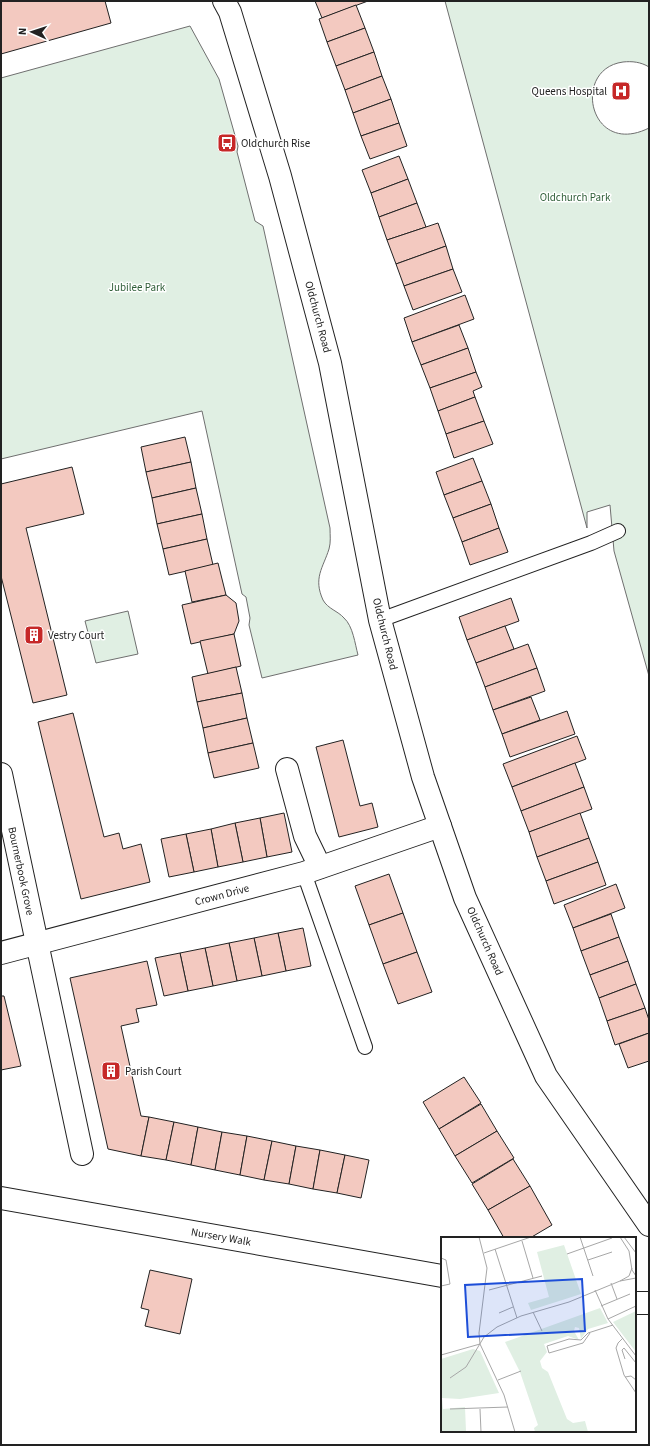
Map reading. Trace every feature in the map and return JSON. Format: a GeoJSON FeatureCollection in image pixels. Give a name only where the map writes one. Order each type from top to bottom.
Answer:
{"type":"FeatureCollection","features":[{"type":"Feature","properties":{"kind":"street","name":"Oldchurch Road"},"geometry":{"type":"LineString","coordinates":[[224,1],[230,12],[280,176],[330,363],[380,620],[423,777],[440,826],[465,898],[546,1076],[649,1225]]}},
{"type":"Feature","properties":{"kind":"street"},"geometry":{"type":"LineString","coordinates":[[286,769],[312,870]]}},
{"type":"Feature","properties":{"kind":"street","name":"Bournerbook Grove"},"geometry":{"type":"LineString","coordinates":[[1,774],[82,1154]]}},
{"type":"Feature","properties":{"kind":"street","name":"Crown Drive"},"geometry":{"type":"LineString","coordinates":[[1,953],[312,870],[440,826]]}},
{"type":"Feature","properties":{"kind":"street","name":"Nursery Walk"},"geometry":{"type":"LineString","coordinates":[[1,1198],[441,1276]]}},
{"type":"Feature","properties":{"kind":"street"},"geometry":{"type":"LineString","coordinates":[[636,1303],[649,1303]]}},
{"type":"Feature","properties":{"kind":"lane"},"geometry":{"type":"LineString","coordinates":[[380,620],[591,544],[618,531]]}},
{"type":"Feature","properties":{"kind":"lane"},"geometry":{"type":"LineString","coordinates":[[312,870],[365,1047]]}},
{"type":"Feature","properties":{"kind":"green space","name":"Oldchurch Park"},"geometry":{"type":"Polygon","coordinates":[[[445,1],[649,1],[649,67],[640,63],[623,62],[607,68],[597,79],[593,94],[594,109],[601,122],[612,131],[629,134],[649,128],[649,676],[614,551],[610,505],[587,512],[587,528],[445,1]]]}},
{"type":"Feature","properties":{"kind":"green space","name":"Jubilee Park"},"geometry":{"type":"Polygon","coordinates":[[[190,26],[219,79],[238,146],[237,152],[255,221],[263,226],[330,528],[330,546],[319,579],[320,592],[325,603],[347,621],[353,635],[358,655],[262,678],[249,625],[250,618],[246,597],[242,594],[202,411],[1,459],[1,78],[190,26]]]}},
{"type":"Feature","properties":{"kind":"green space"},"geometry":{"type":"Polygon","coordinates":[[[128,611],[138,654],[96,663],[85,621],[128,611]]]}},
{"type":"Feature","properties":{"kind":"building"},"geometry":{"type":"Polygon","coordinates":[[[1,1],[105,1],[111,23],[1,54],[1,1]]]}},
{"type":"Feature","properties":{"kind":"building"},"geometry":{"type":"Polygon","coordinates":[[[315,1],[368,1],[322,18],[315,1]]]}},
{"type":"Feature","properties":{"kind":"building"},"geometry":{"type":"Polygon","coordinates":[[[356,5],[365,28],[327,42],[319,19],[356,5]]]}},
{"type":"Feature","properties":{"kind":"building"},"geometry":{"type":"Polygon","coordinates":[[[365,28],[374,52],[336,66],[327,42],[365,28]]]}},
{"type":"Feature","properties":{"kind":"building"},"geometry":{"type":"Polygon","coordinates":[[[374,52],[382,76],[345,90],[336,66],[374,52]]]}},
{"type":"Feature","properties":{"kind":"building"},"geometry":{"type":"Polygon","coordinates":[[[382,76],[391,99],[353,113],[345,90],[382,76]]]}},
{"type":"Feature","properties":{"kind":"building"},"geometry":{"type":"Polygon","coordinates":[[[391,99],[399,123],[361,136],[353,113],[391,99]]]}},
{"type":"Feature","properties":{"kind":"building"},"geometry":{"type":"Polygon","coordinates":[[[399,123],[407,146],[370,159],[361,136],[399,123]]]}},
{"type":"Feature","properties":{"kind":"building"},"geometry":{"type":"Polygon","coordinates":[[[399,156],[408,179],[371,193],[362,170],[399,156]]]}},
{"type":"Feature","properties":{"kind":"building"},"geometry":{"type":"Polygon","coordinates":[[[408,179],[417,203],[379,217],[371,193],[408,179]]]}},
{"type":"Feature","properties":{"kind":"building"},"geometry":{"type":"Polygon","coordinates":[[[417,203],[426,227],[387,240],[379,217],[417,203]]]}},
{"type":"Feature","properties":{"kind":"building"},"geometry":{"type":"Polygon","coordinates":[[[438,223],[446,246],[396,264],[387,240],[438,223]]]}},
{"type":"Feature","properties":{"kind":"building"},"geometry":{"type":"Polygon","coordinates":[[[446,246],[453,269],[404,286],[396,264],[446,246]]]}},
{"type":"Feature","properties":{"kind":"building"},"geometry":{"type":"Polygon","coordinates":[[[453,269],[462,292],[413,310],[404,286],[453,269]]]}},
{"type":"Feature","properties":{"kind":"building"},"geometry":{"type":"Polygon","coordinates":[[[465,295],[474,319],[412,342],[404,318],[465,295]]]}},
{"type":"Feature","properties":{"kind":"building"},"geometry":{"type":"Polygon","coordinates":[[[459,325],[468,348],[421,365],[412,342],[459,325]]]}},
{"type":"Feature","properties":{"kind":"building"},"geometry":{"type":"Polygon","coordinates":[[[468,348],[476,372],[430,388],[421,365],[468,348]]]}},
{"type":"Feature","properties":{"kind":"building"},"geometry":{"type":"Polygon","coordinates":[[[476,372],[482,387],[473,391],[475,397],[438,411],[430,388],[476,372]]]}},
{"type":"Feature","properties":{"kind":"building"},"geometry":{"type":"Polygon","coordinates":[[[475,397],[484,421],[446,434],[438,411],[475,397]]]}},
{"type":"Feature","properties":{"kind":"building"},"geometry":{"type":"Polygon","coordinates":[[[484,421],[493,444],[454,458],[446,434],[484,421]]]}},
{"type":"Feature","properties":{"kind":"building"},"geometry":{"type":"Polygon","coordinates":[[[185,437],[191,462],[146,472],[141,447],[185,437]]]}},
{"type":"Feature","properties":{"kind":"building"},"geometry":{"type":"Polygon","coordinates":[[[473,458],[482,481],[444,495],[436,472],[473,458]]]}},
{"type":"Feature","properties":{"kind":"building"},"geometry":{"type":"Polygon","coordinates":[[[191,462],[196,488],[152,498],[146,472],[191,462]]]}},
{"type":"Feature","properties":{"kind":"building","name":"Vestry Court"},"geometry":{"type":"Polygon","coordinates":[[[72,467],[84,514],[26,528],[67,695],[33,703],[1,576],[1,484],[72,467]]]}},
{"type":"Feature","properties":{"kind":"building"},"geometry":{"type":"Polygon","coordinates":[[[482,481],[491,504],[453,518],[444,495],[482,481]]]}},
{"type":"Feature","properties":{"kind":"building"},"geometry":{"type":"Polygon","coordinates":[[[196,488],[202,514],[157,524],[152,498],[196,488]]]}},
{"type":"Feature","properties":{"kind":"building"},"geometry":{"type":"Polygon","coordinates":[[[491,504],[499,528],[462,542],[453,518],[491,504]]]}},
{"type":"Feature","properties":{"kind":"building"},"geometry":{"type":"Polygon","coordinates":[[[202,514],[207,539],[163,549],[157,524],[202,514]]]}},
{"type":"Feature","properties":{"kind":"building"},"geometry":{"type":"Polygon","coordinates":[[[499,528],[508,552],[470,565],[462,542],[499,528]]]}},
{"type":"Feature","properties":{"kind":"building"},"geometry":{"type":"Polygon","coordinates":[[[207,539],[213,565],[169,575],[163,549],[207,539]]]}},
{"type":"Feature","properties":{"kind":"building"},"geometry":{"type":"Polygon","coordinates":[[[218,563],[226,595],[192,602],[185,571],[218,563]]]}},
{"type":"Feature","properties":{"kind":"building"},"geometry":{"type":"Polygon","coordinates":[[[226,595],[236,603],[239,621],[234,634],[191,644],[182,605],[226,595]]]}},
{"type":"Feature","properties":{"kind":"building"},"geometry":{"type":"Polygon","coordinates":[[[511,598],[519,621],[467,640],[459,617],[511,598]]]}},
{"type":"Feature","properties":{"kind":"building"},"geometry":{"type":"Polygon","coordinates":[[[505,626],[514,649],[476,663],[467,640],[505,626]]]}},
{"type":"Feature","properties":{"kind":"building"},"geometry":{"type":"Polygon","coordinates":[[[234,634],[241,666],[208,674],[200,641],[234,634]]]}},
{"type":"Feature","properties":{"kind":"building"},"geometry":{"type":"Polygon","coordinates":[[[528,644],[537,668],[485,687],[476,663],[528,644]]]}},
{"type":"Feature","properties":{"kind":"building"},"geometry":{"type":"Polygon","coordinates":[[[236,667],[242,693],[197,702],[192,677],[236,667]]]}},
{"type":"Feature","properties":{"kind":"building"},"geometry":{"type":"Polygon","coordinates":[[[537,668],[545,691],[493,710],[485,687],[537,668]]]}},
{"type":"Feature","properties":{"kind":"building"},"geometry":{"type":"Polygon","coordinates":[[[242,693],[247,718],[203,728],[197,702],[242,693]]]}},
{"type":"Feature","properties":{"kind":"building"},"geometry":{"type":"Polygon","coordinates":[[[531,697],[540,720],[502,734],[493,710],[531,697]]]}},
{"type":"Feature","properties":{"kind":"building"},"geometry":{"type":"Polygon","coordinates":[[[567,711],[575,734],[510,757],[502,734],[567,711]]]}},
{"type":"Feature","properties":{"kind":"building"},"geometry":{"type":"Polygon","coordinates":[[[73,713],[104,837],[119,833],[123,849],[141,844],[150,882],[81,899],[38,722],[73,713]]]}},
{"type":"Feature","properties":{"kind":"building"},"geometry":{"type":"Polygon","coordinates":[[[247,718],[253,743],[208,753],[203,728],[247,718]]]}},
{"type":"Feature","properties":{"kind":"building"},"geometry":{"type":"Polygon","coordinates":[[[577,736],[586,759],[512,787],[503,764],[577,736]]]}},
{"type":"Feature","properties":{"kind":"building"},"geometry":{"type":"Polygon","coordinates":[[[343,740],[360,806],[372,803],[378,827],[339,837],[316,747],[343,740]]]}},
{"type":"Feature","properties":{"kind":"building"},"geometry":{"type":"Polygon","coordinates":[[[253,743],[259,768],[214,778],[208,753],[253,743]]]}},
{"type":"Feature","properties":{"kind":"building"},"geometry":{"type":"Polygon","coordinates":[[[575,763],[584,787],[521,811],[512,787],[575,763]]]}},
{"type":"Feature","properties":{"kind":"building"},"geometry":{"type":"Polygon","coordinates":[[[584,787],[592,809],[529,832],[521,811],[584,787]]]}},
{"type":"Feature","properties":{"kind":"building"},"geometry":{"type":"Polygon","coordinates":[[[284,813],[292,852],[267,857],[260,818],[284,813]]]}},
{"type":"Feature","properties":{"kind":"building"},"geometry":{"type":"Polygon","coordinates":[[[580,813],[589,838],[537,857],[529,832],[580,813]]]}},
{"type":"Feature","properties":{"kind":"building"},"geometry":{"type":"Polygon","coordinates":[[[260,818],[267,857],[243,862],[235,823],[260,818]]]}},
{"type":"Feature","properties":{"kind":"building"},"geometry":{"type":"Polygon","coordinates":[[[235,823],[243,862],[218,867],[211,829],[235,823]]]}},
{"type":"Feature","properties":{"kind":"building"},"geometry":{"type":"Polygon","coordinates":[[[211,829],[218,867],[194,872],[186,834],[211,829]]]}},
{"type":"Feature","properties":{"kind":"building"},"geometry":{"type":"Polygon","coordinates":[[[186,834],[194,872],[169,877],[161,839],[186,834]]]}},
{"type":"Feature","properties":{"kind":"building"},"geometry":{"type":"Polygon","coordinates":[[[589,838],[598,862],[546,881],[537,857],[589,838]]]}},
{"type":"Feature","properties":{"kind":"building"},"geometry":{"type":"Polygon","coordinates":[[[598,862],[606,885],[554,904],[546,881],[598,862]]]}},
{"type":"Feature","properties":{"kind":"building"},"geometry":{"type":"Polygon","coordinates":[[[389,874],[403,913],[369,925],[355,886],[389,874]]]}},
{"type":"Feature","properties":{"kind":"building"},"geometry":{"type":"Polygon","coordinates":[[[616,884],[625,908],[573,928],[564,905],[616,884]]]}},
{"type":"Feature","properties":{"kind":"building"},"geometry":{"type":"Polygon","coordinates":[[[403,913],[417,952],[383,964],[369,925],[403,913]]]}},
{"type":"Feature","properties":{"kind":"building"},"geometry":{"type":"Polygon","coordinates":[[[611,914],[619,937],[581,951],[573,928],[611,914]]]}},
{"type":"Feature","properties":{"kind":"building"},"geometry":{"type":"Polygon","coordinates":[[[303,928],[311,966],[286,971],[278,933],[303,928]]]}},
{"type":"Feature","properties":{"kind":"building"},"geometry":{"type":"Polygon","coordinates":[[[278,933],[286,971],[262,976],[254,938],[278,933]]]}},
{"type":"Feature","properties":{"kind":"building"},"geometry":{"type":"Polygon","coordinates":[[[619,937],[628,961],[590,975],[581,951],[619,937]]]}},
{"type":"Feature","properties":{"kind":"building"},"geometry":{"type":"Polygon","coordinates":[[[254,938],[262,976],[237,981],[229,943],[254,938]]]}},
{"type":"Feature","properties":{"kind":"building"},"geometry":{"type":"Polygon","coordinates":[[[229,943],[237,981],[213,986],[205,948],[229,943]]]}},
{"type":"Feature","properties":{"kind":"building"},"geometry":{"type":"Polygon","coordinates":[[[205,948],[213,986],[188,991],[180,953],[205,948]]]}},
{"type":"Feature","properties":{"kind":"building"},"geometry":{"type":"Polygon","coordinates":[[[417,952],[432,992],[398,1004],[383,964],[417,952]]]}},
{"type":"Feature","properties":{"kind":"building"},"geometry":{"type":"Polygon","coordinates":[[[180,953],[188,991],[164,996],[155,958],[180,953]]]}},
{"type":"Feature","properties":{"kind":"building","name":"Parish Court"},"geometry":{"type":"Polygon","coordinates":[[[147,961],[157,1005],[136,1009],[139,1022],[121,1026],[141,1116],[149,1117],[141,1156],[108,1149],[70,978],[147,961]]]}},
{"type":"Feature","properties":{"kind":"building"},"geometry":{"type":"Polygon","coordinates":[[[628,961],[636,984],[599,998],[590,975],[628,961]]]}},
{"type":"Feature","properties":{"kind":"building"},"geometry":{"type":"Polygon","coordinates":[[[636,984],[645,1008],[607,1021],[599,998],[636,984]]]}},
{"type":"Feature","properties":{"kind":"building"},"geometry":{"type":"Polygon","coordinates":[[[1,996],[4,996],[21,1066],[1,1070],[1,996]]]}},
{"type":"Feature","properties":{"kind":"building"},"geometry":{"type":"Polygon","coordinates":[[[645,1008],[649,1020],[649,1033],[615,1045],[607,1021],[645,1008]]]}},
{"type":"Feature","properties":{"kind":"building"},"geometry":{"type":"Polygon","coordinates":[[[649,1033],[649,1061],[628,1068],[619,1044],[649,1033]]]}},
{"type":"Feature","properties":{"kind":"building"},"geometry":{"type":"Polygon","coordinates":[[[464,1077],[481,1103],[439,1129],[423,1102],[464,1077]]]}},
{"type":"Feature","properties":{"kind":"building"},"geometry":{"type":"Polygon","coordinates":[[[481,1104],[497,1131],[455,1156],[439,1129],[481,1104]]]}},
{"type":"Feature","properties":{"kind":"building"},"geometry":{"type":"Polygon","coordinates":[[[149,1117],[174,1122],[166,1160],[141,1156],[149,1117]]]}},
{"type":"Feature","properties":{"kind":"building"},"geometry":{"type":"Polygon","coordinates":[[[174,1122],[198,1127],[191,1165],[166,1160],[174,1122]]]}},
{"type":"Feature","properties":{"kind":"building"},"geometry":{"type":"Polygon","coordinates":[[[198,1127],[222,1132],[215,1170],[191,1165],[198,1127]]]}},
{"type":"Feature","properties":{"kind":"building"},"geometry":{"type":"Polygon","coordinates":[[[497,1131],[514,1158],[472,1183],[455,1156],[497,1131]]]}},
{"type":"Feature","properties":{"kind":"building"},"geometry":{"type":"Polygon","coordinates":[[[222,1132],[247,1136],[240,1175],[215,1170],[222,1132]]]}},
{"type":"Feature","properties":{"kind":"building"},"geometry":{"type":"Polygon","coordinates":[[[247,1136],[272,1141],[264,1180],[240,1175],[247,1136]]]}},
{"type":"Feature","properties":{"kind":"building"},"geometry":{"type":"Polygon","coordinates":[[[272,1141],[296,1146],[289,1184],[264,1180],[272,1141]]]}},
{"type":"Feature","properties":{"kind":"building"},"geometry":{"type":"Polygon","coordinates":[[[296,1146],[320,1150],[313,1189],[289,1184],[296,1146]]]}},
{"type":"Feature","properties":{"kind":"building"},"geometry":{"type":"Polygon","coordinates":[[[320,1150],[345,1155],[337,1193],[313,1189],[320,1150]]]}},
{"type":"Feature","properties":{"kind":"building"},"geometry":{"type":"Polygon","coordinates":[[[345,1155],[369,1160],[361,1198],[337,1193],[345,1155]]]}},
{"type":"Feature","properties":{"kind":"building"},"geometry":{"type":"Polygon","coordinates":[[[513,1159],[530,1186],[488,1210],[472,1184],[513,1159]]]}},
{"type":"Feature","properties":{"kind":"building"},"geometry":{"type":"Polygon","coordinates":[[[530,1186],[552,1225],[532,1237],[503,1237],[488,1210],[530,1186]]]}},
{"type":"Feature","properties":{"kind":"building"},"geometry":{"type":"Polygon","coordinates":[[[150,1270],[192,1279],[180,1334],[145,1326],[149,1310],[141,1308],[150,1270]]]}},
{"type":"Feature","properties":{"kind":"place","name":"Queens Hospital"},"geometry":{"type":"Point","coordinates":[621,91]}},
{"type":"Feature","properties":{"kind":"place","name":"Oldchurch Rise"},"geometry":{"type":"Point","coordinates":[227,143]}},
{"type":"Feature","properties":{"kind":"place","name":"Vestry Court"},"geometry":{"type":"Point","coordinates":[34,635]}},
{"type":"Feature","properties":{"kind":"place","name":"Parish Court"},"geometry":{"type":"Point","coordinates":[111,1071]}}]}
